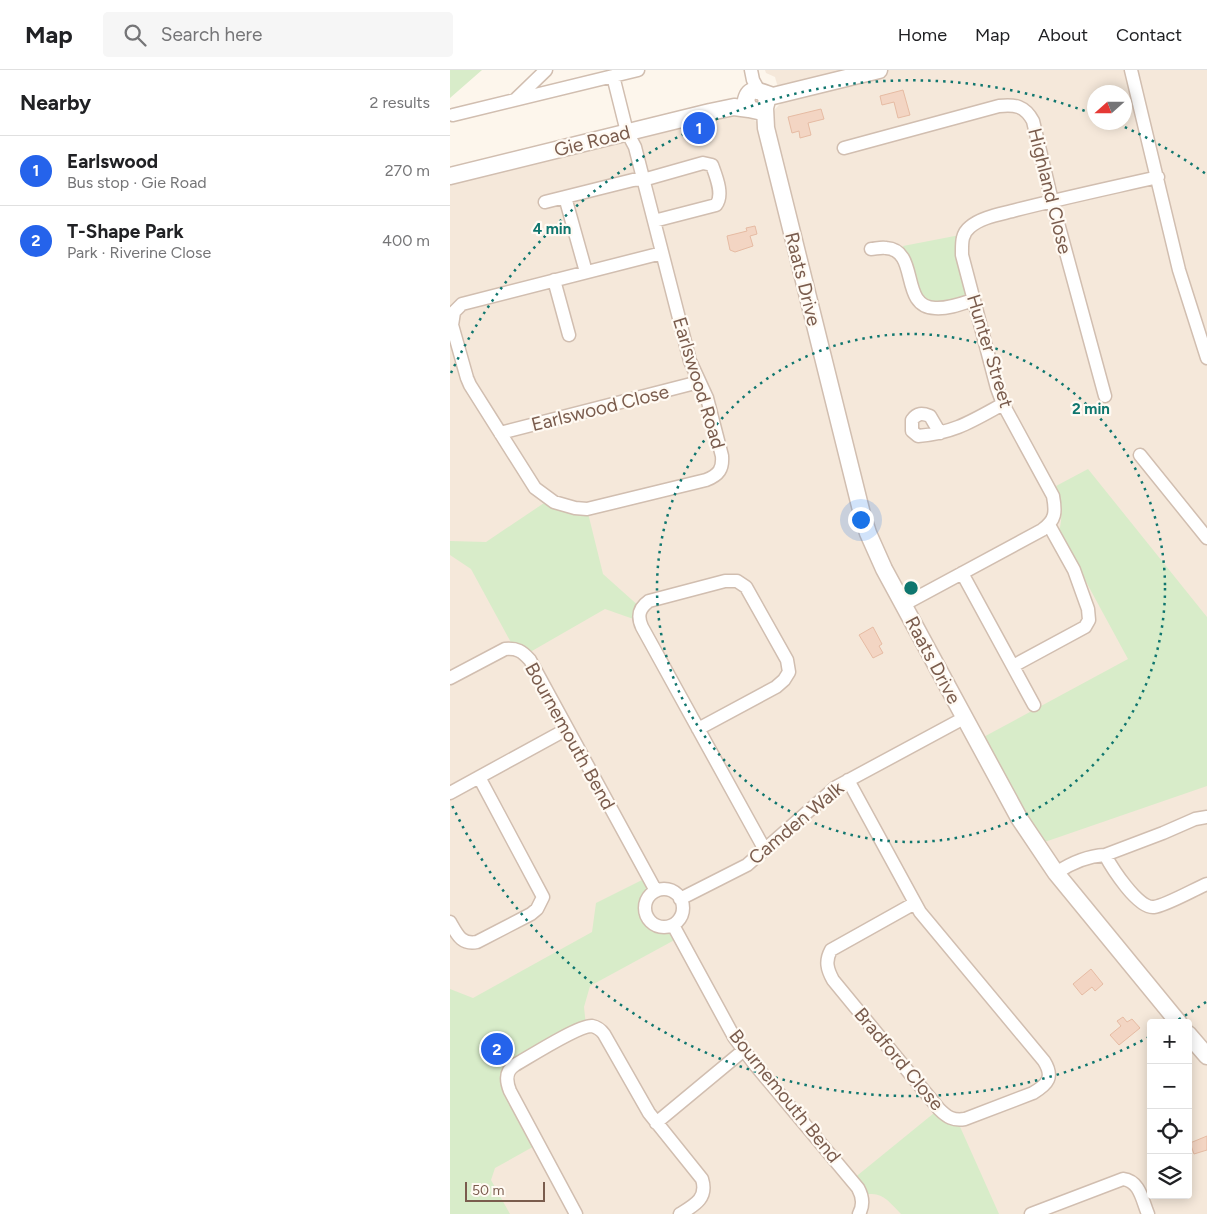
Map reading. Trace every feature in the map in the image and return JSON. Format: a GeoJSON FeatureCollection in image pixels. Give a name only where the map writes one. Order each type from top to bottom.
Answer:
{"type":"FeatureCollection","features":[{"type":"Feature","properties":{"kind":"street"},"geometry":{"type":"LineString","coordinates":[[546,70],[541,78],[541,83],[542,87],[549,92]]}},
{"type":"Feature","properties":{"kind":"street"},"geometry":{"type":"LineString","coordinates":[[515,100],[546,70]]}},
{"type":"Feature","properties":{"kind":"street"},"geometry":{"type":"LineString","coordinates":[[453,115],[638,70]]}},
{"type":"Feature","properties":{"kind":"street","name":"Gie Road"},"geometry":{"type":"LineString","coordinates":[[450,176],[633,137],[755,97],[879,70]]}},
{"type":"Feature","properties":{"kind":"street"},"geometry":{"type":"LineString","coordinates":[[1132,70],[1179,270],[1207,358]]}},
{"type":"Feature","properties":{"kind":"street","name":"Earlswood Road"},"geometry":{"type":"LineString","coordinates":[[617,75],[690,362],[707,398],[722,456],[722,466],[720,472],[706,480],[586,509],[554,502],[535,488],[467,378],[452,325],[454,312],[462,304],[662,253]]}},
{"type":"Feature","properties":{"kind":"street","name":"Raats Drive"},"geometry":{"type":"LineString","coordinates":[[755,97],[766,128],[862,514],[876,551],[903,605],[1019,818],[1056,873],[1176,1019]]}},
{"type":"Feature","properties":{"kind":"street","name":"Highland Close"},"geometry":{"type":"LineString","coordinates":[[844,148],[999,106],[1015,105],[1029,113],[1033,121],[1052,201],[1105,396]]}},
{"type":"Feature","properties":{"kind":"street"},"geometry":{"type":"LineString","coordinates":[[544,202],[703,163],[712,165],[720,196],[720,201],[716,205],[654,221]]}},
{"type":"Feature","properties":{"kind":"street","name":"Hunter Street"},"geometry":{"type":"LineString","coordinates":[[1049,525],[1056,509],[1053,496],[1003,404],[997,388],[962,255],[962,240],[966,232],[975,223],[991,217],[1158,177]]}},
{"type":"Feature","properties":{"kind":"street"},"geometry":{"type":"LineString","coordinates":[[565,197],[586,272]]}},
{"type":"Feature","properties":{"kind":"street"},"geometry":{"type":"LineString","coordinates":[[870,249],[886,248],[896,251],[901,255],[905,262],[915,297],[927,307],[946,308],[973,300]]}},
{"type":"Feature","properties":{"kind":"street"},"geometry":{"type":"LineString","coordinates":[[554,280],[569,335]]}},
{"type":"Feature","properties":{"kind":"street","name":"Earlswood Close"},"geometry":{"type":"LineString","coordinates":[[500,433],[699,382]]}},
{"type":"Feature","properties":{"kind":"street"},"geometry":{"type":"LineString","coordinates":[[940,433],[961,426],[1003,404]]}},
{"type":"Feature","properties":{"kind":"street"},"geometry":{"type":"LineString","coordinates":[[1140,455],[1207,538]]}},
{"type":"Feature","properties":{"kind":"street"},"geometry":{"type":"LineString","coordinates":[[903,605],[1049,525],[1074,570],[1088,609],[1089,620],[1085,627],[1013,666]]}},
{"type":"Feature","properties":{"kind":"street"},"geometry":{"type":"LineString","coordinates":[[962,573],[1034,705]]}},
{"type":"Feature","properties":{"kind":"street"},"geometry":{"type":"LineString","coordinates":[[698,729],[776,687],[789,672],[787,660],[746,587],[737,581],[725,581],[656,598],[644,604],[639,614],[642,627],[698,729],[765,850]]}},
{"type":"Feature","properties":{"kind":"street","name":"Bournemouth Bend"},"geometry":{"type":"LineString","coordinates":[[450,678],[497,652],[514,648],[524,653],[530,660],[656,891]]}},
{"type":"Feature","properties":{"kind":"street","name":"Camden Walk"},"geometry":{"type":"LineString","coordinates":[[680,899],[747,865],[820,800],[848,780],[964,718]]}},
{"type":"Feature","properties":{"kind":"street"},"geometry":{"type":"LineString","coordinates":[[450,793],[567,729]]}},
{"type":"Feature","properties":{"kind":"street"},"geometry":{"type":"LineString","coordinates":[[450,922],[462,940],[469,943],[476,942],[531,914],[537,909],[543,897],[479,777]]}},
{"type":"Feature","properties":{"kind":"street","name":"Bradford Close"},"geometry":{"type":"LineString","coordinates":[[848,780],[920,912],[1044,1061],[1050,1075],[1047,1082],[1033,1093],[965,1119],[957,1120],[945,1115],[833,980],[827,967],[828,956],[831,950],[915,903]]}},
{"type":"Feature","properties":{"kind":"street"},"geometry":{"type":"LineString","coordinates":[[1056,873],[1069,864],[1095,855],[1105,855],[1195,819],[1207,817]]}},
{"type":"Feature","properties":{"kind":"street"},"geometry":{"type":"LineString","coordinates":[[1105,855],[1126,886],[1143,905],[1149,907],[1158,906],[1207,884]]}},
{"type":"Feature","properties":{"kind":"street"},"geometry":{"type":"LineString","coordinates":[[666,890],[675,893],[680,899],[683,906],[682,912],[674,925],[662,927],[654,924],[648,918],[645,908],[647,901],[656,891],[666,890]]}},
{"type":"Feature","properties":{"kind":"street","name":"Bournemouth Bend"},"geometry":{"type":"LineString","coordinates":[[674,925],[734,1037],[853,1179],[862,1196],[859,1214]]}},
{"type":"Feature","properties":{"kind":"street"},"geometry":{"type":"LineString","coordinates":[[576,1214],[510,1091],[506,1078],[510,1068],[580,1028],[593,1026],[604,1034],[656,1123],[702,1178],[704,1192],[701,1199],[694,1206],[680,1214]]}},
{"type":"Feature","properties":{"kind":"street"},"geometry":{"type":"LineString","coordinates":[[1192,1039],[1207,1056]]}},
{"type":"Feature","properties":{"kind":"street"},"geometry":{"type":"LineString","coordinates":[[656,1123],[744,1050]]}},
{"type":"Feature","properties":{"kind":"street"},"geometry":{"type":"LineString","coordinates":[[1031,1214],[1123,1180],[1132,1182],[1137,1186],[1148,1214]]}},
{"type":"Feature","properties":{"kind":"shaded area"},"geometry":{"type":"Polygon","coordinates":[[[765,70],[1207,70],[1207,1047],[1192,1029],[1192,1019],[1184,1019],[1050,856],[891,571],[868,512],[771,121],[775,109],[782,102],[775,77],[766,73],[765,70]]]}},
{"type":"Feature","properties":{"kind":"shaded area"},"geometry":{"type":"Polygon","coordinates":[[[734,107],[766,128],[862,514],[1019,818],[1176,1019],[1147,1019],[1147,1199],[1192,1199],[1192,1039],[1207,1056],[1207,1214],[450,1214],[450,176],[734,107]]]}},
{"type":"Feature","properties":{"kind":"green space"},"geometry":{"type":"Polygon","coordinates":[[[450,70],[482,70],[450,98],[450,70]]]}},
{"type":"Feature","properties":{"kind":"green space"},"geometry":{"type":"Polygon","coordinates":[[[960,235],[973,299],[938,307],[914,294],[903,246],[960,235]]]}},
{"type":"Feature","properties":{"kind":"green space"},"geometry":{"type":"Polygon","coordinates":[[[1088,469],[1207,617],[1207,786],[1036,845],[978,740],[1128,659],[1059,532],[1061,509],[1056,486],[1088,469]]]}},
{"type":"Feature","properties":{"kind":"green space"},"geometry":{"type":"Polygon","coordinates":[[[550,499],[587,509],[603,574],[641,608],[639,621],[605,609],[525,655],[514,648],[471,569],[450,555],[450,541],[486,542],[550,499]]]}},
{"type":"Feature","properties":{"kind":"green space"},"geometry":{"type":"Polygon","coordinates":[[[648,877],[656,891],[647,904],[647,917],[655,924],[666,926],[680,937],[590,986],[584,1007],[586,1026],[508,1072],[538,1144],[495,1168],[491,1180],[510,1214],[450,1214],[450,989],[473,998],[592,932],[596,903],[648,877]]]}},
{"type":"Feature","properties":{"kind":"green space"},"geometry":{"type":"Polygon","coordinates":[[[939,1109],[957,1120],[999,1214],[901,1214],[880,1195],[869,1194],[862,1196],[853,1179],[939,1109]]]}},
{"type":"Feature","properties":{"kind":"building"},"geometry":{"type":"Polygon","coordinates":[[[903,90],[910,115],[898,118],[894,102],[882,105],[880,96],[903,90]]]}},
{"type":"Feature","properties":{"kind":"building"},"geometry":{"type":"Polygon","coordinates":[[[821,109],[824,119],[808,123],[811,135],[800,138],[799,131],[792,133],[788,117],[821,109]]]}},
{"type":"Feature","properties":{"kind":"building"},"geometry":{"type":"Polygon","coordinates":[[[755,226],[757,234],[750,236],[753,246],[735,252],[730,250],[727,236],[747,231],[746,228],[755,226]]]}},
{"type":"Feature","properties":{"kind":"building"},"geometry":{"type":"Polygon","coordinates":[[[873,627],[882,644],[879,646],[883,653],[873,658],[859,635],[873,627]]]}},
{"type":"Feature","properties":{"kind":"building"},"geometry":{"type":"Polygon","coordinates":[[[1091,969],[1103,984],[1095,991],[1092,987],[1082,995],[1073,984],[1091,969]]]}},
{"type":"Feature","properties":{"kind":"building"},"geometry":{"type":"Polygon","coordinates":[[[1123,1017],[1127,1022],[1132,1019],[1140,1028],[1119,1045],[1110,1035],[1121,1026],[1117,1021],[1123,1017]]]}},
{"type":"Feature","properties":{"kind":"building"},"geometry":{"type":"Polygon","coordinates":[[[1207,1136],[1207,1150],[1194,1154],[1192,1142],[1207,1136]]]}},
{"type":"Feature","properties":{"kind":"place","name":"Earlswood"},"geometry":{"type":"Point","coordinates":[699,128]}},
{"type":"Feature","properties":{"kind":"place","name":"T-Shape Park"},"geometry":{"type":"Point","coordinates":[497,1049]}}]}
